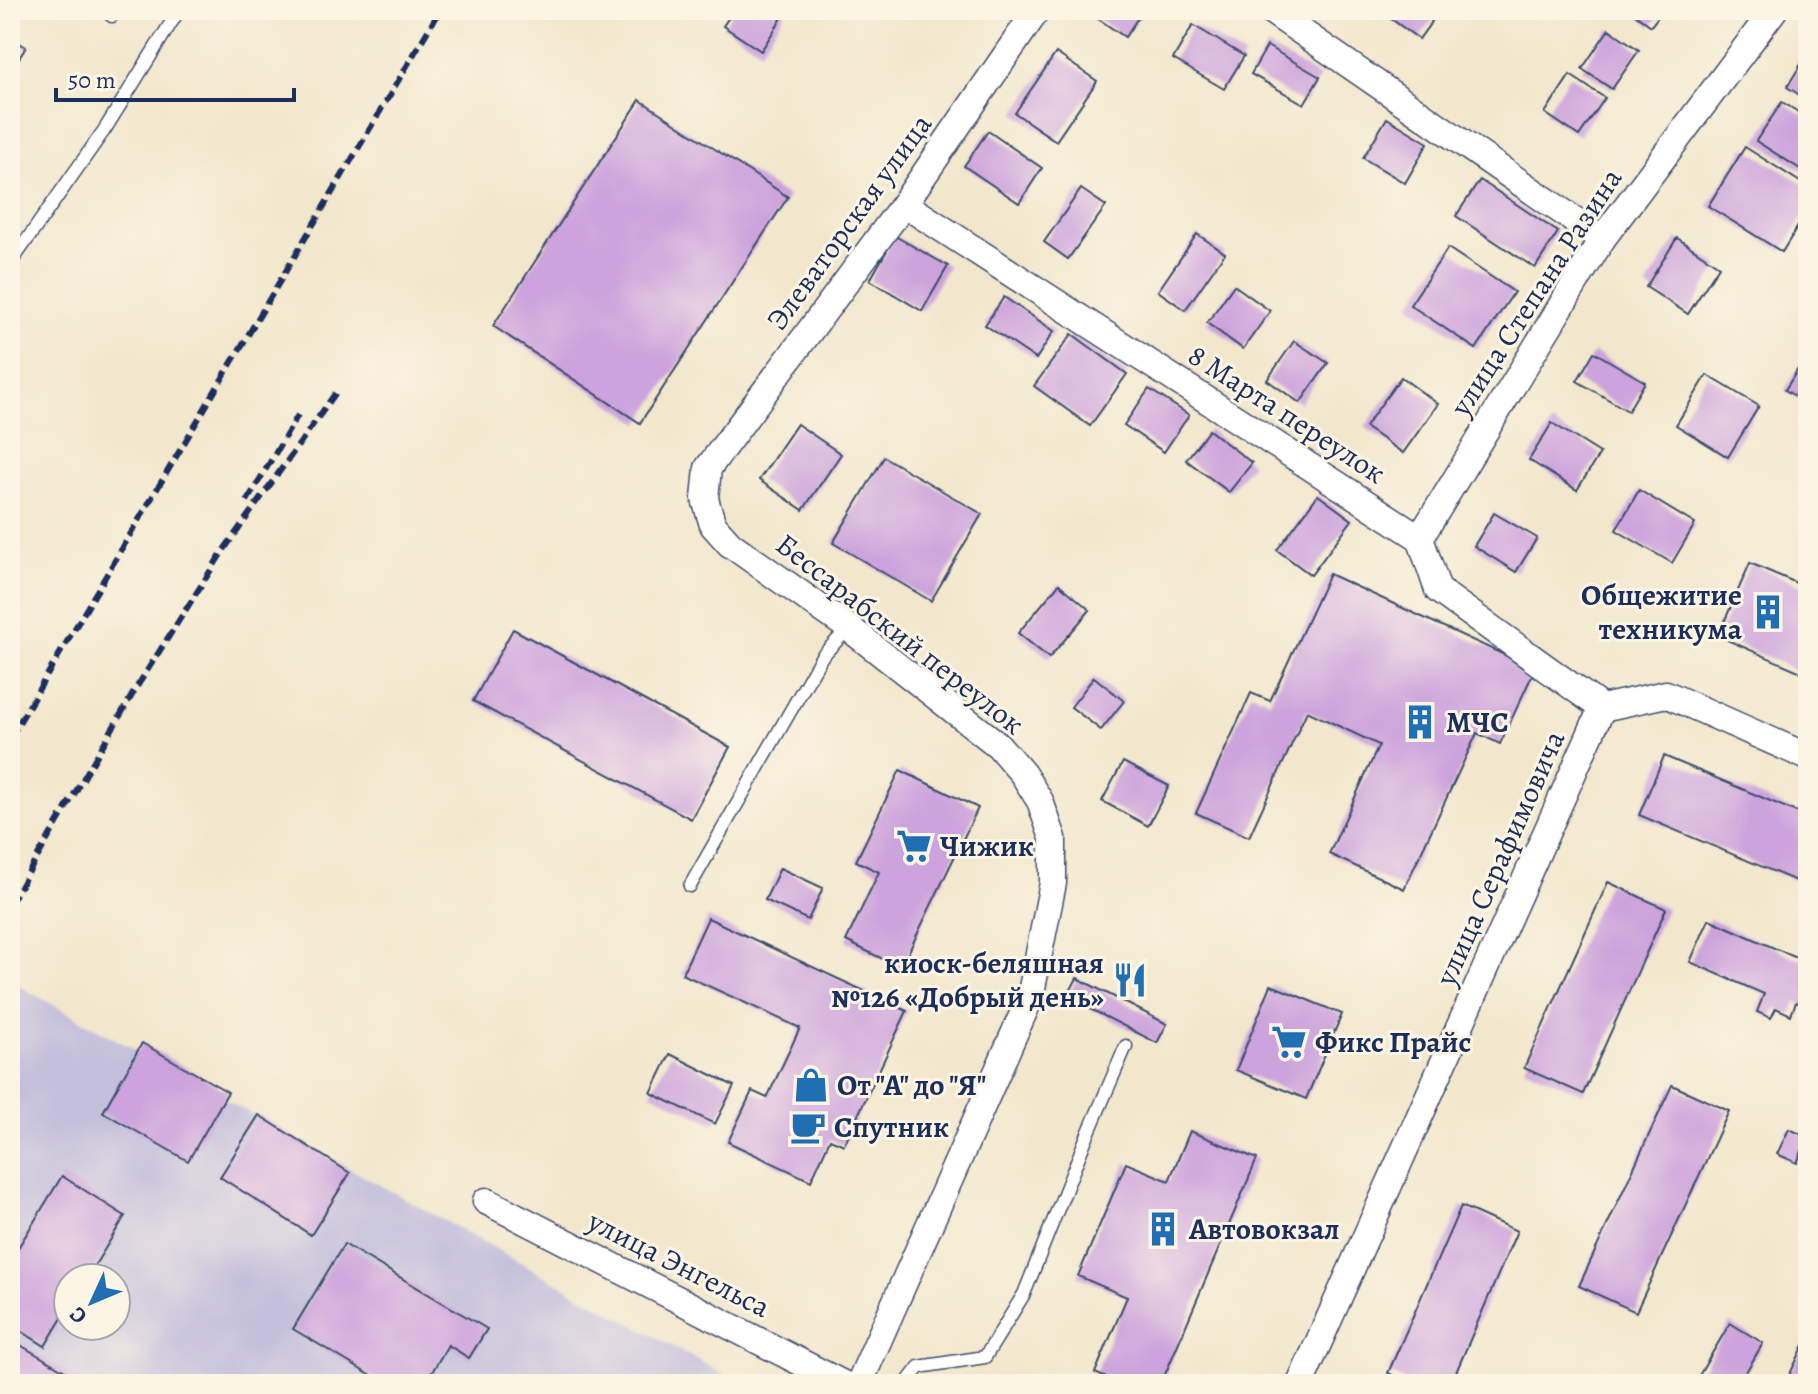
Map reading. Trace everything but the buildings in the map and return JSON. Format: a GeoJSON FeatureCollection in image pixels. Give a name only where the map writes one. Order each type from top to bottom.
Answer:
{"type":"FeatureCollection","features":[{"type":"Feature","properties":{"kind":"street","name":"Элеваторская улица"},"geometry":{"type":"LineString","coordinates":[[708,468],[904,204],[1037,10]]}},
{"type":"Feature","properties":{"kind":"street"},"geometry":{"type":"LineString","coordinates":[[1270,10],[1602,239]]}},
{"type":"Feature","properties":{"kind":"street","name":"улица Степана Разина"},"geometry":{"type":"LineString","coordinates":[[1420,538],[1602,239],[1774,10]]}},
{"type":"Feature","properties":{"kind":"street","name":"8 Марта переулок"},"geometry":{"type":"LineString","coordinates":[[904,204],[1420,538]]}},
{"type":"Feature","properties":{"kind":"street","name":"Бессарабский переулок"},"geometry":{"type":"LineString","coordinates":[[708,468],[705,499],[713,525],[730,544],[849,628],[998,745],[1023,774],[1040,801],[1053,838],[1053,883],[1030,998],[859,1384]]}},
{"type":"Feature","properties":{"kind":"street"},"geometry":{"type":"LineString","coordinates":[[1420,538],[1438,590],[1602,708],[1666,694],[1808,757]]}},
{"type":"Feature","properties":{"kind":"street","name":"улица Серафимовича"},"geometry":{"type":"LineString","coordinates":[[1300,1384],[1602,708]]}},
{"type":"Feature","properties":{"kind":"street","name":"улица Энгельса"},"geometry":{"type":"LineString","coordinates":[[486,1201],[843,1384]]}},
{"type":"Feature","properties":{"kind":"lane"},"geometry":{"type":"LineString","coordinates":[[10,264],[105,129],[179,10]]}},
{"type":"Feature","properties":{"kind":"lane"},"geometry":{"type":"LineString","coordinates":[[690,886],[822,656],[849,628]]}},
{"type":"Feature","properties":{"kind":"lane"},"geometry":{"type":"LineString","coordinates":[[906,1384],[919,1367],[985,1357],[1024,1294],[1126,1046]]}},
{"type":"Feature","properties":{"kind":"shaded area"},"geometry":{"type":"Polygon","coordinates":[[[10,981],[741,1384],[10,1384],[10,981]]]}},
{"type":"Feature","properties":{"kind":"railway"},"geometry":{"type":"LineString","coordinates":[[10,738],[440,10]]}},
{"type":"Feature","properties":{"kind":"railway"},"geometry":{"type":"LineString","coordinates":[[10,904],[138,685],[223,551],[337,391]]}},
{"type":"Feature","properties":{"kind":"railway"},"geometry":{"type":"LineString","coordinates":[[247,501],[298,415]]}},
{"type":"Feature","properties":{"kind":"place","name":"Общежитие техникума"},"geometry":{"type":"Point","coordinates":[1768,612]}},
{"type":"Feature","properties":{"kind":"place","name":"МЧС"},"geometry":{"type":"Point","coordinates":[1420,722]}},
{"type":"Feature","properties":{"kind":"place","name":"Чижик"},"geometry":{"type":"Point","coordinates":[914,846]}},
{"type":"Feature","properties":{"kind":"place","name":"киоск-беляшная №126 «Добрый день»"},"geometry":{"type":"Point","coordinates":[1130,980]}},
{"type":"Feature","properties":{"kind":"place","name":"Фикс Прайс"},"geometry":{"type":"Point","coordinates":[1289,1042]}},
{"type":"Feature","properties":{"kind":"place","name":"От \"А\" до \"Я\""},"geometry":{"type":"Point","coordinates":[811,1085]}},
{"type":"Feature","properties":{"kind":"place","name":"Спутник"},"geometry":{"type":"Point","coordinates":[808,1127]}},
{"type":"Feature","properties":{"kind":"place","name":"Автовокзал"},"geometry":{"type":"Point","coordinates":[1163,1229]}}]}
